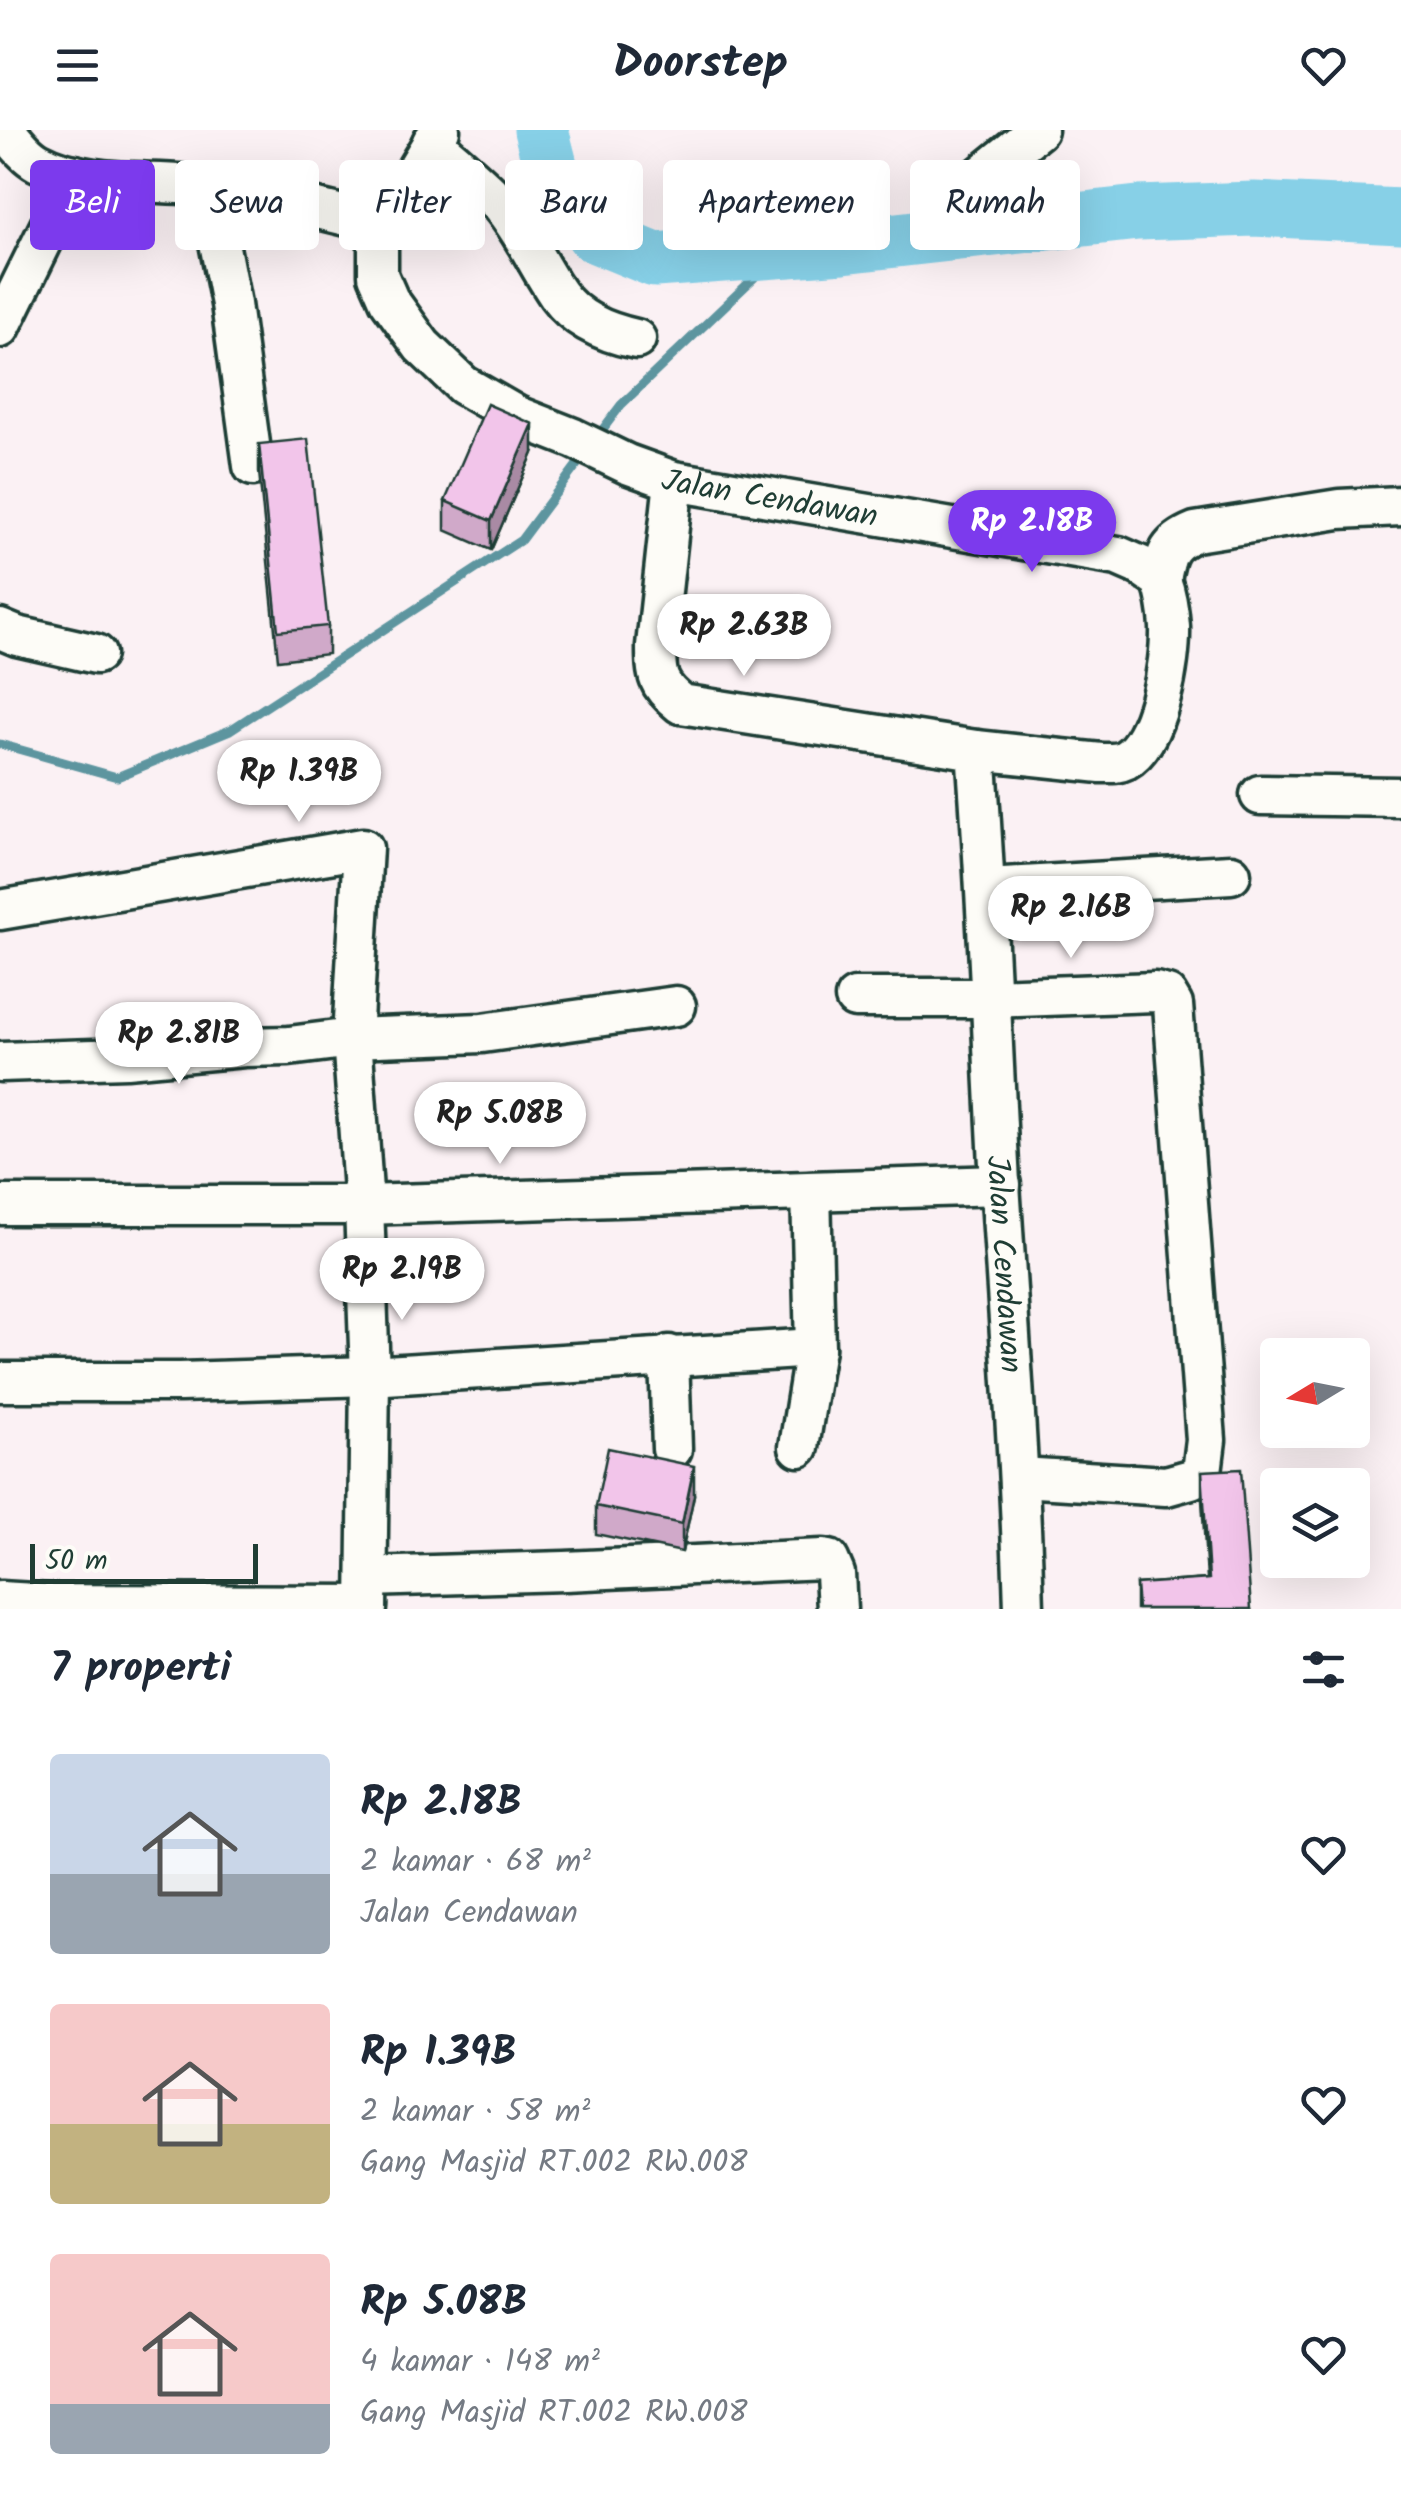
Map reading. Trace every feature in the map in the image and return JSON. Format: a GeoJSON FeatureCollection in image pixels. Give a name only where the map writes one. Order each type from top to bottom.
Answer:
{"type":"FeatureCollection","features":[{"type":"Feature","properties":{"kind":"street"},"geometry":{"type":"LineString","coordinates":[[6,130],[36,160]]}},
{"type":"Feature","properties":{"kind":"street"},"geometry":{"type":"LineString","coordinates":[[1001,160],[1038,130]]}},
{"type":"Feature","properties":{"kind":"street"},"geometry":{"type":"LineString","coordinates":[[436,136],[524,234],[559,298],[583,318],[612,334],[636,339]]}},
{"type":"Feature","properties":{"kind":"street","name":"Jalan Cendawan"},"geometry":{"type":"LineString","coordinates":[[422,160],[436,136]]}},
{"type":"Feature","properties":{"kind":"street"},"geometry":{"type":"LineString","coordinates":[[2,323],[39,250]]}},
{"type":"Feature","properties":{"kind":"street"},"geometry":{"type":"LineString","coordinates":[[220,250],[253,466]]}},
{"type":"Feature","properties":{"kind":"street","name":"Jalan Cendawan"},"geometry":{"type":"LineString","coordinates":[[378,250],[378,274],[390,300],[422,346],[462,386],[518,416],[627,464],[674,481],[1118,556],[1161,580]]}},
{"type":"Feature","properties":{"kind":"street"},"geometry":{"type":"LineString","coordinates":[[674,481],[656,672],[665,691],[681,704],[976,750],[1102,763],[1119,763],[1128,758],[1152,726],[1164,682],[1170,632],[1161,580],[1165,558],[1177,539],[1194,532],[1339,508],[1401,506]]}},
{"type":"Feature","properties":{"kind":"street"},"geometry":{"type":"LineString","coordinates":[[0,629],[96,654]]}},
{"type":"Feature","properties":{"kind":"street","name":"Jalan Cendawan"},"geometry":{"type":"LineString","coordinates":[[976,750],[1020,1478],[1024,1609]]}},
{"type":"Feature","properties":{"kind":"street"},"geometry":{"type":"LineString","coordinates":[[1260,795],[1401,797]]}},
{"type":"Feature","properties":{"kind":"street"},"geometry":{"type":"LineString","coordinates":[[0,910],[363,848],[352,1038],[364,1206],[370,1376],[367,1597]]}},
{"type":"Feature","properties":{"kind":"street"},"geometry":{"type":"LineString","coordinates":[[986,888],[1231,874]]}},
{"type":"Feature","properties":{"kind":"street"},"geometry":{"type":"LineString","coordinates":[[856,998],[1155,992],[1167,994],[1173,1005],[1206,1440],[1202,1472],[1179,1484],[1153,1486],[1020,1478]]}},
{"type":"Feature","properties":{"kind":"street"},"geometry":{"type":"LineString","coordinates":[[0,1062],[126,1058],[352,1038],[482,1033],[676,1006]]}},
{"type":"Feature","properties":{"kind":"street"},"geometry":{"type":"LineString","coordinates":[[0,1204],[364,1206],[1000,1186]]}},
{"type":"Feature","properties":{"kind":"street"},"geometry":{"type":"LineString","coordinates":[[799,1447],[815,1348],[810,1192]]}},
{"type":"Feature","properties":{"kind":"street"},"geometry":{"type":"LineString","coordinates":[[0,1382],[370,1376],[815,1348]]}},
{"type":"Feature","properties":{"kind":"street"},"geometry":{"type":"LineString","coordinates":[[669,1356],[672,1449]]}},
{"type":"Feature","properties":{"kind":"street"},"geometry":{"type":"LineString","coordinates":[[0,1601],[50,1604],[367,1597],[565,1571],[823,1559],[834,1567],[837,1609]]}},
{"type":"Feature","properties":{"kind":"building"},"geometry":{"type":"Polygon","coordinates":[[[487,404],[533,424],[491,521],[445,501],[487,404]]]}},
{"type":"Feature","properties":{"kind":"building"},"geometry":{"type":"Polygon","coordinates":[[[308,439],[328,626],[278,631],[259,444],[308,439]]]}},
{"type":"Feature","properties":{"kind":"building"},"geometry":{"type":"Polygon","coordinates":[[[608,1448],[694,1466],[682,1524],[596,1506],[608,1448]]]}},
{"type":"Feature","properties":{"kind":"building"},"geometry":{"type":"Polygon","coordinates":[[[1241,1469],[1251,1609],[1138,1609],[1136,1584],[1209,1579],[1202,1471],[1241,1469]]]}},
{"type":"Feature","properties":{"kind":"waterway"},"geometry":{"type":"LineString","coordinates":[[541,130],[553,177],[594,235],[655,260],[843,246],[1138,213],[1254,209],[1401,216]]}},
{"type":"Feature","properties":{"kind":"waterway"},"geometry":{"type":"LineString","coordinates":[[597,437],[621,405],[781,252]]}},
{"type":"Feature","properties":{"kind":"waterway"},"geometry":{"type":"LineString","coordinates":[[0,744],[117,777],[230,730],[521,540],[585,454]]}}]}
